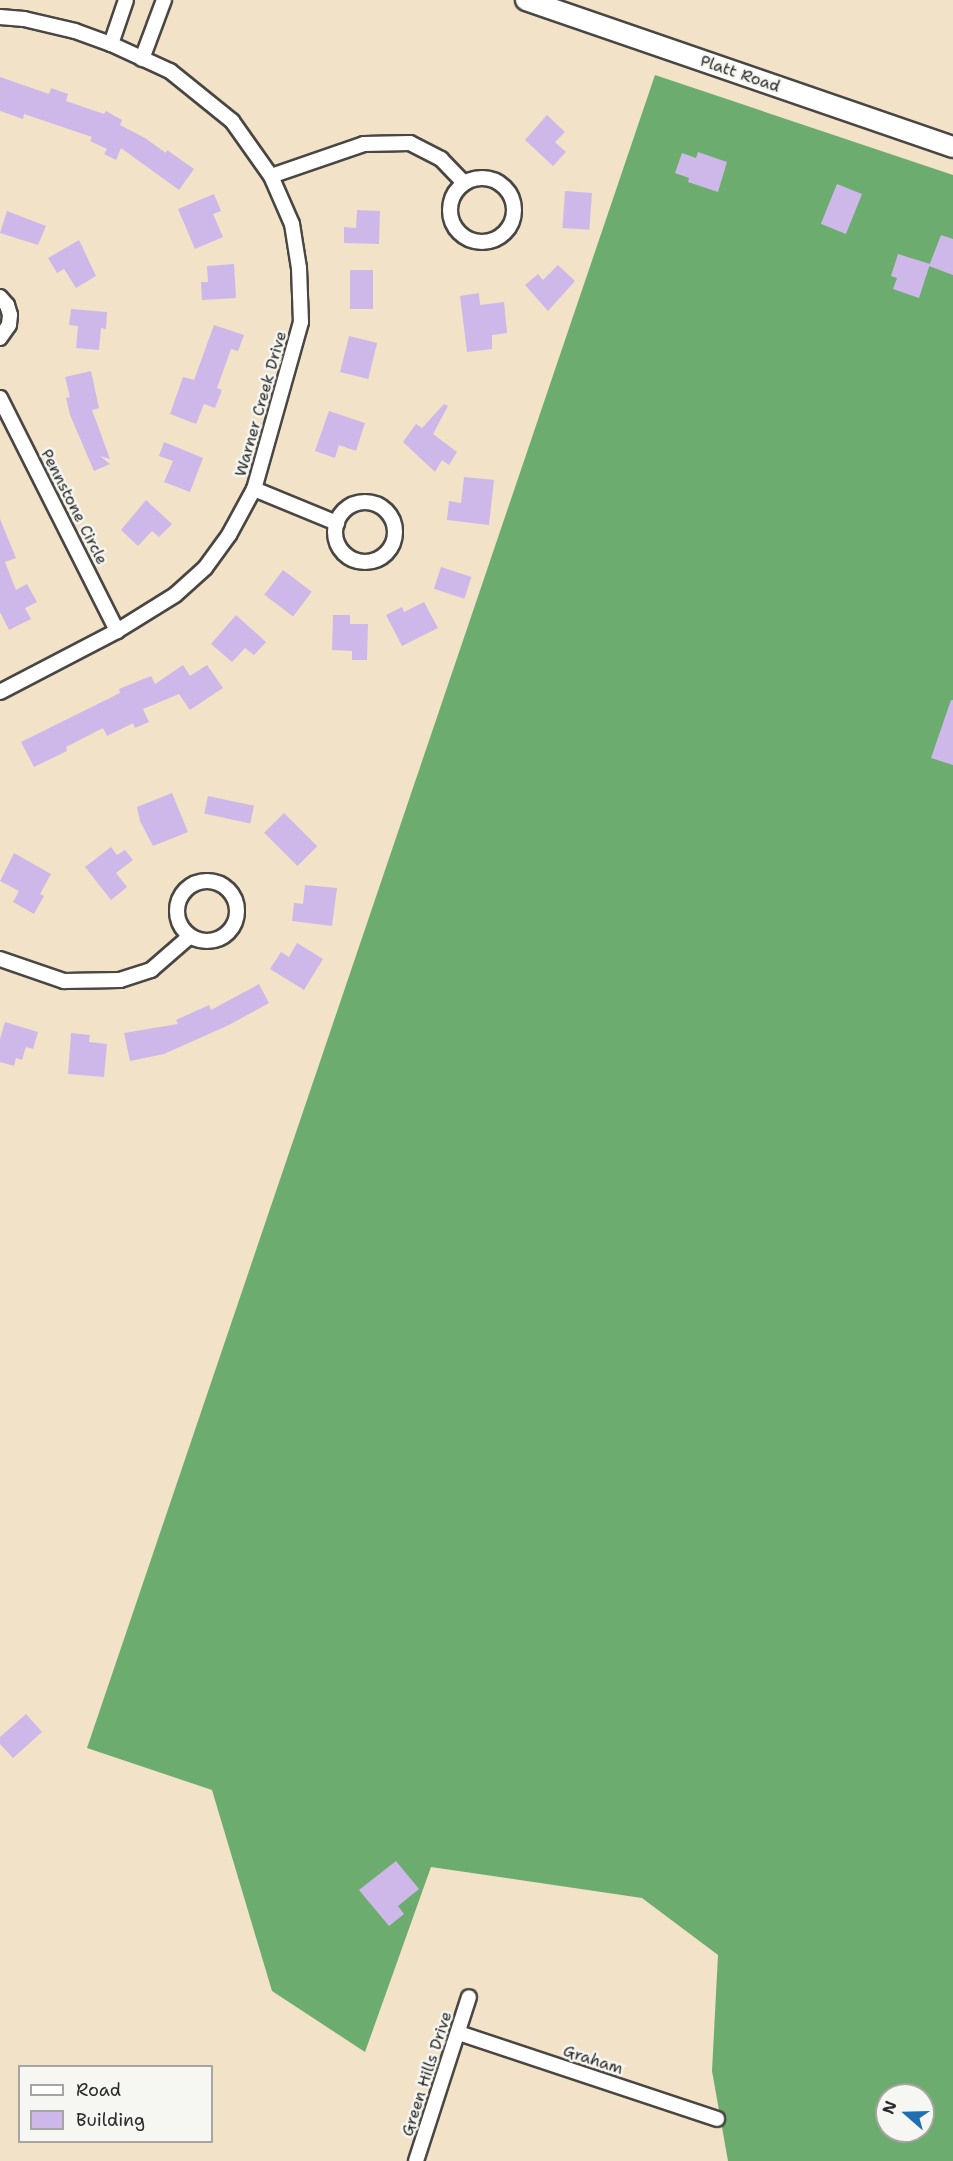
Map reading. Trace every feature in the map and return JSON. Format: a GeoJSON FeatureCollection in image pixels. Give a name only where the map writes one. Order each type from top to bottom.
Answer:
{"type":"FeatureCollection","features":[{"type":"Feature","properties":{"kind":"main road","name":"Platt Road"},"geometry":{"type":"LineString","coordinates":[[526,0],[953,147]]}},
{"type":"Feature","properties":{"kind":"street"},"geometry":{"type":"LineString","coordinates":[[111,44],[126,0]]}},
{"type":"Feature","properties":{"kind":"street"},"geometry":{"type":"LineString","coordinates":[[142,59],[164,0]]}},
{"type":"Feature","properties":{"kind":"street","name":"Warner Creek Drive"},"geometry":{"type":"LineString","coordinates":[[0,17],[24,19],[75,30],[111,44],[170,71],[232,121],[271,176],[292,225],[299,268],[301,322],[254,489],[229,535],[205,568],[175,595],[117,631],[0,692]]}},
{"type":"Feature","properties":{"kind":"street"},"geometry":{"type":"LineString","coordinates":[[271,176],[364,144],[410,143],[441,159],[465,183]]}},
{"type":"Feature","properties":{"kind":"street"},"geometry":{"type":"LineString","coordinates":[[478,178],[488,178],[507,190],[514,210],[506,231],[498,238],[476,241],[459,232],[453,223],[451,204],[454,194],[465,183],[478,178]]}},
{"type":"Feature","properties":{"kind":"street"},"geometry":{"type":"LineString","coordinates":[[0,297],[10,315],[9,325],[0,338]]}},
{"type":"Feature","properties":{"kind":"street","name":"Pennstone Circle"},"geometry":{"type":"LineString","coordinates":[[0,398],[117,631]]}},
{"type":"Feature","properties":{"kind":"street"},"geometry":{"type":"LineString","coordinates":[[254,489],[337,523]]}},
{"type":"Feature","properties":{"kind":"street"},"geometry":{"type":"LineString","coordinates":[[369,502],[386,511],[395,528],[395,537],[386,554],[378,560],[359,562],[350,558],[337,543],[337,523],[349,507],[369,502]]}},
{"type":"Feature","properties":{"kind":"street"},"geometry":{"type":"LineString","coordinates":[[202,881],[214,881],[225,886],[233,895],[238,907],[237,918],[232,929],[223,938],[212,942],[200,941],[189,936],[181,928],[177,916],[177,904],[182,893],[191,885],[202,881]]}},
{"type":"Feature","properties":{"kind":"street"},"geometry":{"type":"LineString","coordinates":[[0,959],[64,981],[120,980],[151,970],[189,936]]}},
{"type":"Feature","properties":{"kind":"street","name":"Green Hills Drive"},"geometry":{"type":"LineString","coordinates":[[416,2161],[469,1997]]}},
{"type":"Feature","properties":{"kind":"street","name":"Graham"},"geometry":{"type":"LineString","coordinates":[[459,2033],[717,2119]]}},
{"type":"Feature","properties":{"kind":"green space"},"geometry":{"type":"Polygon","coordinates":[[[655,75],[953,175],[953,2161],[728,2161],[712,2071],[718,1955],[642,1898],[431,1867],[365,2052],[272,1991],[212,1790],[87,1748],[655,75]]]}},
{"type":"Feature","properties":{"kind":"building"},"geometry":{"type":"Polygon","coordinates":[[[0,77],[49,94],[51,88],[68,94],[66,101],[104,114],[106,111],[122,120],[120,125],[145,138],[166,153],[167,150],[194,169],[179,190],[121,148],[116,160],[104,154],[107,149],[90,141],[92,137],[24,114],[23,119],[0,111],[0,77]]]}},
{"type":"Feature","properties":{"kind":"building"},"geometry":{"type":"Polygon","coordinates":[[[547,115],[565,132],[555,142],[566,152],[553,166],[525,140],[547,115]]]}},
{"type":"Feature","properties":{"kind":"building"},"geometry":{"type":"Polygon","coordinates":[[[698,152],[727,162],[718,192],[688,182],[689,178],[675,173],[682,153],[696,158],[698,152]]]}},
{"type":"Feature","properties":{"kind":"building"},"geometry":{"type":"Polygon","coordinates":[[[837,184],[862,194],[846,234],[821,224],[837,184]]]}},
{"type":"Feature","properties":{"kind":"building"},"geometry":{"type":"Polygon","coordinates":[[[565,191],[592,193],[589,230],[562,228],[565,191]]]}},
{"type":"Feature","properties":{"kind":"building"},"geometry":{"type":"Polygon","coordinates":[[[214,194],[221,211],[213,214],[223,237],[195,249],[178,209],[214,194]]]}},
{"type":"Feature","properties":{"kind":"building"},"geometry":{"type":"Polygon","coordinates":[[[357,210],[380,211],[379,244],[344,243],[344,227],[356,228],[357,210]]]}},
{"type":"Feature","properties":{"kind":"building"},"geometry":{"type":"Polygon","coordinates":[[[7,211],[46,226],[38,245],[0,233],[7,211]]]}},
{"type":"Feature","properties":{"kind":"building"},"geometry":{"type":"Polygon","coordinates":[[[941,235],[953,239],[953,275],[929,266],[941,235]]]}},
{"type":"Feature","properties":{"kind":"building"},"geometry":{"type":"Polygon","coordinates":[[[79,240],[96,276],[76,288],[64,269],[57,273],[48,258],[79,240]]]}},
{"type":"Feature","properties":{"kind":"building"},"geometry":{"type":"Polygon","coordinates":[[[898,254],[930,264],[919,298],[893,289],[897,278],[891,276],[898,254]]]}},
{"type":"Feature","properties":{"kind":"building"},"geometry":{"type":"Polygon","coordinates":[[[234,264],[236,298],[202,300],[201,282],[208,282],[207,266],[234,264]]]}},
{"type":"Feature","properties":{"kind":"building"},"geometry":{"type":"Polygon","coordinates":[[[558,265],[575,281],[548,311],[525,285],[538,274],[543,280],[558,265]]]}},
{"type":"Feature","properties":{"kind":"building"},"geometry":{"type":"Polygon","coordinates":[[[350,270],[373,270],[373,309],[350,309],[350,270]]]}},
{"type":"Feature","properties":{"kind":"building"},"geometry":{"type":"Polygon","coordinates":[[[479,293],[480,305],[504,302],[507,333],[492,335],[492,349],[467,352],[460,296],[479,293]]]}},
{"type":"Feature","properties":{"kind":"building"},"geometry":{"type":"Polygon","coordinates":[[[71,309],[107,312],[106,329],[101,328],[99,350],[76,348],[78,326],[69,325],[71,309]]]}},
{"type":"Feature","properties":{"kind":"building"},"geometry":{"type":"Polygon","coordinates":[[[214,325],[244,335],[238,351],[231,349],[217,388],[222,390],[215,408],[204,404],[196,424],[170,414],[183,377],[194,380],[214,325]]]}},
{"type":"Feature","properties":{"kind":"building"},"geometry":{"type":"Polygon","coordinates":[[[349,336],[377,343],[368,379],[340,372],[349,336]]]}},
{"type":"Feature","properties":{"kind":"building"},"geometry":{"type":"Polygon","coordinates":[[[91,371],[99,408],[92,410],[110,459],[100,456],[110,464],[94,471],[70,415],[66,398],[70,397],[65,377],[91,371]]]}},
{"type":"Feature","properties":{"kind":"building"},"geometry":{"type":"Polygon","coordinates":[[[444,404],[448,406],[433,434],[457,452],[449,465],[442,460],[435,472],[403,442],[416,424],[422,428],[444,404]]]}},
{"type":"Feature","properties":{"kind":"building"},"geometry":{"type":"Polygon","coordinates":[[[329,411],[365,423],[356,451],[339,445],[335,458],[315,451],[329,411]]]}},
{"type":"Feature","properties":{"kind":"building"},"geometry":{"type":"Polygon","coordinates":[[[164,442],[203,458],[190,492],[164,482],[173,461],[159,456],[164,442]]]}},
{"type":"Feature","properties":{"kind":"building"},"geometry":{"type":"Polygon","coordinates":[[[464,477],[494,480],[489,525],[447,520],[449,501],[461,503],[464,477]]]}},
{"type":"Feature","properties":{"kind":"building"},"geometry":{"type":"Polygon","coordinates":[[[146,500],[172,524],[159,537],[152,531],[138,546],[121,530],[146,500]]]}},
{"type":"Feature","properties":{"kind":"building"},"geometry":{"type":"Polygon","coordinates":[[[0,519],[16,558],[5,562],[16,590],[27,584],[37,602],[25,608],[31,619],[9,630],[0,612],[0,519]]]}},
{"type":"Feature","properties":{"kind":"building"},"geometry":{"type":"Polygon","coordinates":[[[441,567],[471,577],[464,599],[434,589],[441,567]]]}},
{"type":"Feature","properties":{"kind":"building"},"geometry":{"type":"Polygon","coordinates":[[[283,570],[312,592],[293,616],[264,595],[283,570]]]}},
{"type":"Feature","properties":{"kind":"building"},"geometry":{"type":"Polygon","coordinates":[[[424,602],[438,628],[402,646],[386,615],[402,607],[404,612],[424,602]]]}},
{"type":"Feature","properties":{"kind":"building"},"geometry":{"type":"Polygon","coordinates":[[[236,615],[266,642],[254,655],[245,648],[232,662],[211,644],[236,615]]]}},
{"type":"Feature","properties":{"kind":"building"},"geometry":{"type":"Polygon","coordinates":[[[333,615],[350,615],[350,624],[368,624],[367,660],[352,660],[352,651],[332,650],[333,615]]]}},
{"type":"Feature","properties":{"kind":"building"},"geometry":{"type":"Polygon","coordinates":[[[183,665],[190,676],[207,665],[223,688],[190,710],[179,694],[143,709],[149,722],[135,728],[133,723],[107,736],[103,728],[66,747],[67,751],[34,767],[21,742],[120,693],[119,689],[151,676],[155,684],[183,665]]]}},
{"type":"Feature","properties":{"kind":"building"},"geometry":{"type":"Polygon","coordinates":[[[951,700],[953,700],[953,765],[931,758],[951,700]]]}},
{"type":"Feature","properties":{"kind":"building"},"geometry":{"type":"Polygon","coordinates":[[[172,793],[188,832],[153,846],[140,821],[137,807],[172,793]]]}},
{"type":"Feature","properties":{"kind":"building"},"geometry":{"type":"Polygon","coordinates":[[[208,796],[254,806],[250,823],[204,814],[208,796]]]}},
{"type":"Feature","properties":{"kind":"building"},"geometry":{"type":"Polygon","coordinates":[[[284,813],[317,846],[297,866],[264,833],[284,813]]]}},
{"type":"Feature","properties":{"kind":"building"},"geometry":{"type":"Polygon","coordinates":[[[111,847],[117,855],[125,850],[133,860],[116,873],[127,887],[111,900],[85,867],[111,847]]]}},
{"type":"Feature","properties":{"kind":"building"},"geometry":{"type":"Polygon","coordinates":[[[14,853],[51,874],[40,894],[44,896],[34,914],[13,902],[19,891],[0,881],[14,853]]]}},
{"type":"Feature","properties":{"kind":"building"},"geometry":{"type":"Polygon","coordinates":[[[305,885],[337,888],[332,926],[292,921],[294,903],[303,904],[305,885]]]}},
{"type":"Feature","properties":{"kind":"building"},"geometry":{"type":"Polygon","coordinates":[[[297,943],[323,959],[304,990],[270,969],[281,952],[289,957],[297,943]]]}},
{"type":"Feature","properties":{"kind":"building"},"geometry":{"type":"Polygon","coordinates":[[[259,984],[269,1003],[229,1025],[164,1054],[130,1061],[124,1033],[178,1024],[176,1020],[209,1005],[211,1010],[259,984]]]}},
{"type":"Feature","properties":{"kind":"building"},"geometry":{"type":"Polygon","coordinates":[[[5,1022],[38,1032],[33,1049],[26,1047],[22,1060],[16,1058],[14,1066],[0,1062],[0,1039],[5,1022]]]}},
{"type":"Feature","properties":{"kind":"building"},"geometry":{"type":"Polygon","coordinates":[[[71,1033],[90,1035],[89,1042],[107,1044],[104,1077],[68,1074],[71,1033]]]}},
{"type":"Feature","properties":{"kind":"building"},"geometry":{"type":"Polygon","coordinates":[[[26,1714],[42,1732],[13,1758],[0,1744],[0,1737],[26,1714]]]}},
{"type":"Feature","properties":{"kind":"building"},"geometry":{"type":"Polygon","coordinates":[[[396,1861],[419,1889],[398,1906],[404,1914],[389,1926],[359,1890],[396,1861]]]}}]}
